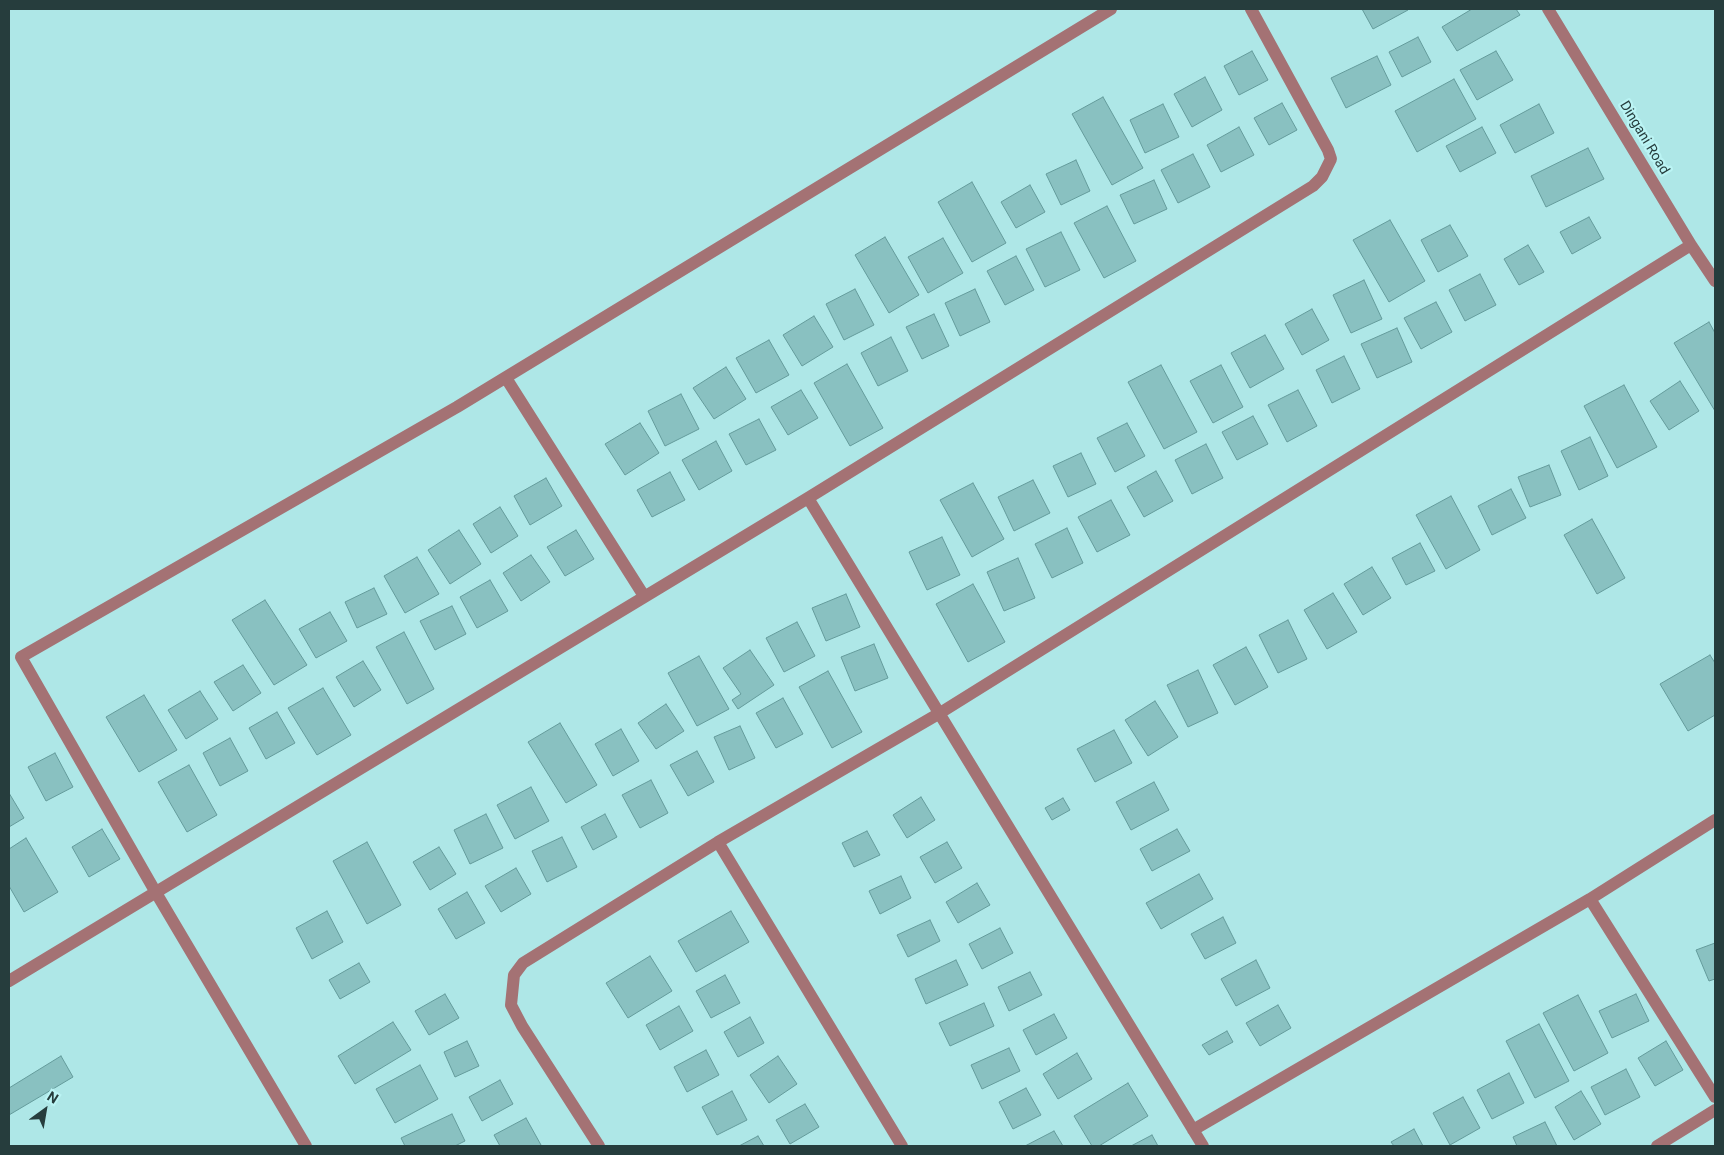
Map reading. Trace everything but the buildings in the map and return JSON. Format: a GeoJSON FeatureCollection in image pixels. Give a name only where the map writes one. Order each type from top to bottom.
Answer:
{"type":"FeatureCollection","features":[{"type":"Feature","properties":{"kind":"street"},"geometry":{"type":"LineString","coordinates":[[306,1146],[155,891],[21,657],[506,378],[1111,9]]}},
{"type":"Feature","properties":{"kind":"street"},"geometry":{"type":"LineString","coordinates":[[9,981],[808,498],[1313,186],[1322,177],[1331,159],[1328,150],[1251,9]]}},
{"type":"Feature","properties":{"kind":"street","name":"Dingani Road"},"geometry":{"type":"LineString","coordinates":[[1548,9],[1691,245],[1715,281]]}},
{"type":"Feature","properties":{"kind":"street"},"geometry":{"type":"LineString","coordinates":[[599,1146],[522,1026],[511,1005],[514,975],[523,962],[718,842],[940,713],[1691,245]]}},
{"type":"Feature","properties":{"kind":"street"},"geometry":{"type":"LineString","coordinates":[[506,378],[644,596]]}},
{"type":"Feature","properties":{"kind":"street"},"geometry":{"type":"LineString","coordinates":[[808,498],[1203,1146]]}},
{"type":"Feature","properties":{"kind":"street"},"geometry":{"type":"LineString","coordinates":[[1192,1130],[1590,899],[1715,820]]}},
{"type":"Feature","properties":{"kind":"street"},"geometry":{"type":"LineString","coordinates":[[718,842],[902,1146]]}},
{"type":"Feature","properties":{"kind":"street"},"geometry":{"type":"LineString","coordinates":[[1590,899],[1715,1097]]}},
{"type":"Feature","properties":{"kind":"street"},"geometry":{"type":"LineString","coordinates":[[1657,1146],[1715,1110]]}}]}
